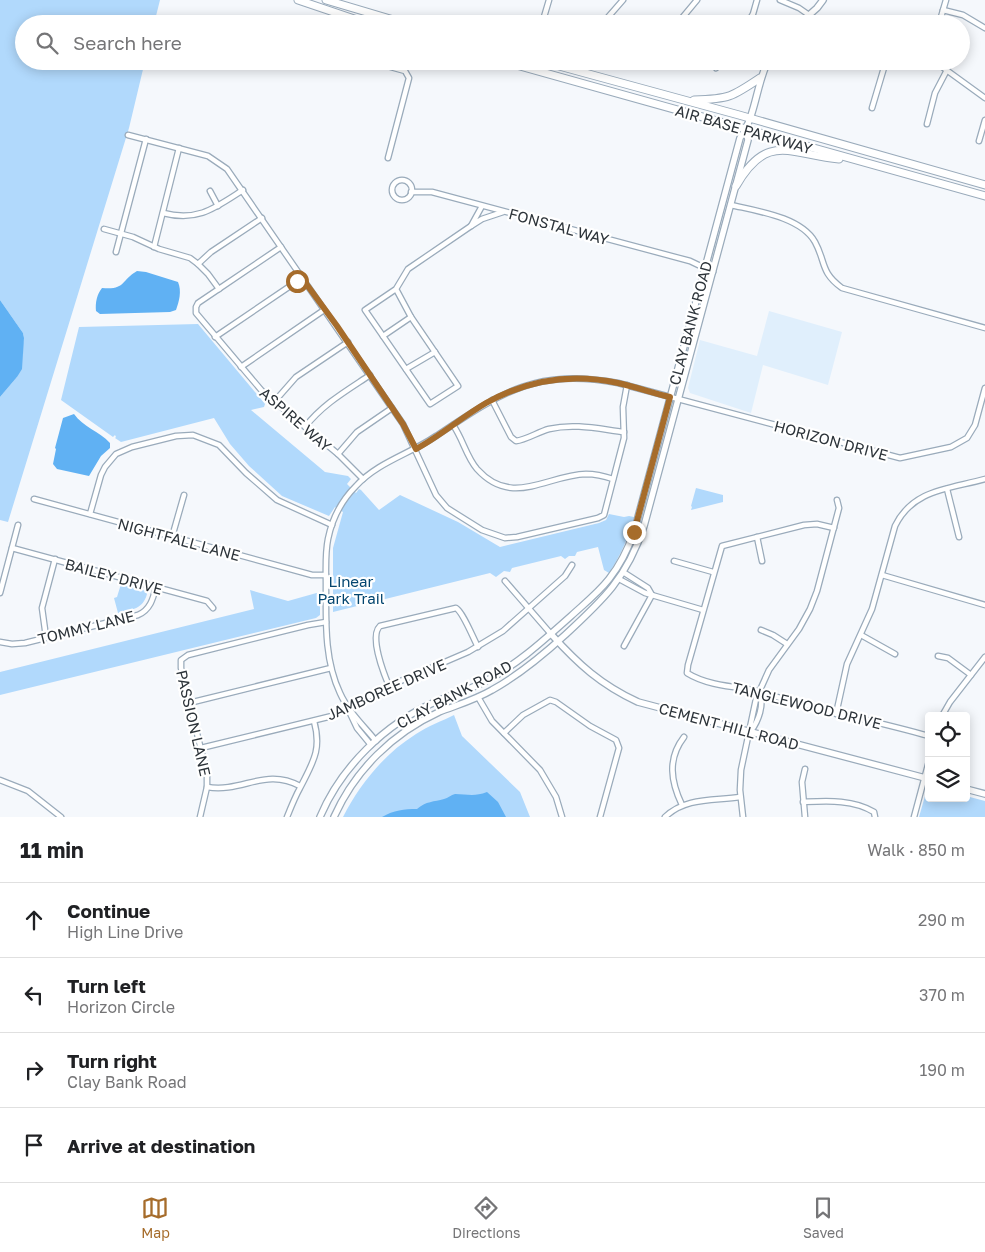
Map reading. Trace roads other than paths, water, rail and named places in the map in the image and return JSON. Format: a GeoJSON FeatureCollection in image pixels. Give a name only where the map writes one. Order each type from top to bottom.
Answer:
{"type":"FeatureCollection","features":[{"type":"Feature","properties":{"kind":"main road"},"geometry":{"type":"LineString","coordinates":[[298,0],[342,15]]}},
{"type":"Feature","properties":{"kind":"main road"},"geometry":{"type":"LineString","coordinates":[[326,0],[377,15]]}},
{"type":"Feature","properties":{"kind":"main road","name":"AIR BASE PARKWAY"},"geometry":{"type":"LineString","coordinates":[[534,70],[985,196]]}},
{"type":"Feature","properties":{"kind":"main road","name":"AIR BASE PARKWAY"},"geometry":{"type":"LineString","coordinates":[[574,70],[985,185]]}},
{"type":"Feature","properties":{"kind":"main road"},"geometry":{"type":"LineString","coordinates":[[686,101],[726,98],[735,95],[760,78]]}},
{"type":"Feature","properties":{"kind":"main road"},"geometry":{"type":"LineString","coordinates":[[736,186],[754,160],[775,151],[790,151],[828,158],[860,161]]}},
{"type":"Feature","properties":{"kind":"street"},"geometry":{"type":"LineString","coordinates":[[545,15],[549,0]]}},
{"type":"Feature","properties":{"kind":"street"},"geometry":{"type":"LineString","coordinates":[[610,15],[623,0]]}},
{"type":"Feature","properties":{"kind":"street"},"geometry":{"type":"LineString","coordinates":[[685,15],[698,0]]}},
{"type":"Feature","properties":{"kind":"street"},"geometry":{"type":"LineString","coordinates":[[752,15],[757,0]]}},
{"type":"Feature","properties":{"kind":"street"},"geometry":{"type":"LineString","coordinates":[[780,0],[799,8],[809,15],[823,0]]}},
{"type":"Feature","properties":{"kind":"street"},"geometry":{"type":"LineString","coordinates":[[942,15],[946,0]]}},
{"type":"Feature","properties":{"kind":"street"},"geometry":{"type":"LineString","coordinates":[[943,10],[960,15]]}},
{"type":"Feature","properties":{"kind":"street"},"geometry":{"type":"LineString","coordinates":[[970,18],[985,28]]}},
{"type":"Feature","properties":{"kind":"street"},"geometry":{"type":"LineString","coordinates":[[388,158],[409,78],[405,71],[401,70]]}},
{"type":"Feature","properties":{"kind":"street","name":"CLAY BANK ROAD"},"geometry":{"type":"LineString","coordinates":[[320,817],[328,800],[352,765],[392,727],[419,710],[474,687],[503,671],[534,649],[604,585],[624,554],[634,532],[740,138],[750,118],[764,70]]}},
{"type":"Feature","properties":{"kind":"street"},"geometry":{"type":"LineString","coordinates":[[872,108],[883,70]]}},
{"type":"Feature","properties":{"kind":"street"},"geometry":{"type":"LineString","coordinates":[[927,124],[935,92],[948,70],[985,98]]}},
{"type":"Feature","properties":{"kind":"street"},"geometry":{"type":"LineString","coordinates":[[980,141],[985,120]]}},
{"type":"Feature","properties":{"kind":"street","name":"CLAY BANK ROAD"},"geometry":{"type":"LineString","coordinates":[[334,817],[357,777],[387,745],[424,720],[478,697],[509,680],[558,642],[604,599],[619,579],[637,546],[644,526],[748,140],[746,129]]}},
{"type":"Feature","properties":{"kind":"street"},"geometry":{"type":"LineString","coordinates":[[128,135],[215,159],[227,169],[406,428],[436,495],[443,505],[482,530],[505,538],[526,536],[601,517],[605,513],[624,432],[623,406],[627,385]]}},
{"type":"Feature","properties":{"kind":"street"},"geometry":{"type":"LineString","coordinates":[[116,252],[146,139]]}},
{"type":"Feature","properties":{"kind":"street"},"geometry":{"type":"LineString","coordinates":[[154,247],[180,148]]}},
{"type":"Feature","properties":{"kind":"street"},"geometry":{"type":"LineString","coordinates":[[402,180],[409,184],[411,192],[406,198],[399,199],[393,193],[392,188],[395,183],[402,180]]}},
{"type":"Feature","properties":{"kind":"street"},"geometry":{"type":"LineString","coordinates":[[163,213],[173,216],[190,217],[218,206],[243,190]]}},
{"type":"Feature","properties":{"kind":"street"},"geometry":{"type":"LineString","coordinates":[[210,191],[218,206]]}},
{"type":"Feature","properties":{"kind":"street","name":"FONSTAL WAY"},"geometry":{"type":"LineString","coordinates":[[411,192],[432,192],[680,259],[713,272]]}},
{"type":"Feature","properties":{"kind":"street"},"geometry":{"type":"LineString","coordinates":[[731,205],[787,220],[803,228],[816,243],[827,274],[842,288],[985,328]]}},
{"type":"Feature","properties":{"kind":"street"},"geometry":{"type":"LineString","coordinates":[[471,226],[482,206]]}},
{"type":"Feature","properties":{"kind":"street"},"geometry":{"type":"LineString","coordinates":[[396,289],[411,317],[458,386],[430,404],[365,310],[396,289],[408,269],[482,219],[504,212]]}},
{"type":"Feature","properties":{"kind":"street"},"geometry":{"type":"LineString","coordinates":[[198,264],[211,252],[262,218]]}},
{"type":"Feature","properties":{"kind":"street"},"geometry":{"type":"LineString","coordinates":[[104,230],[138,239],[154,247],[184,256],[198,264],[219,289],[281,247]]}},
{"type":"Feature","properties":{"kind":"street"},"geometry":{"type":"LineString","coordinates":[[215,337],[302,278]]}},
{"type":"Feature","properties":{"kind":"street","name":"ASPIRE WAY"},"geometry":{"type":"LineString","coordinates":[[219,289],[198,303],[196,309],[198,316],[262,391],[338,454],[363,479]]}},
{"type":"Feature","properties":{"kind":"street"},"geometry":{"type":"LineString","coordinates":[[241,367],[324,310]]}},
{"type":"Feature","properties":{"kind":"street"},"geometry":{"type":"LineString","coordinates":[[383,336],[411,317]]}},
{"type":"Feature","properties":{"kind":"street"},"geometry":{"type":"LineString","coordinates":[[274,402],[296,377],[348,342]]}},
{"type":"Feature","properties":{"kind":"street"},"geometry":{"type":"LineString","coordinates":[[406,370],[435,352]]}},
{"type":"Feature","properties":{"kind":"street"},"geometry":{"type":"LineString","coordinates":[[305,426],[323,407],[370,375]]}},
{"type":"Feature","properties":{"kind":"street","name":"HORIZON DRIVE"},"geometry":{"type":"LineString","coordinates":[[374,743],[348,708],[331,668],[326,622],[326,549],[332,525],[352,490],[363,479],[383,464],[416,449],[492,400],[530,384],[559,379],[591,379],[627,385],[900,458],[951,447],[967,438],[975,425],[985,388]]}},
{"type":"Feature","properties":{"kind":"street"},"geometry":{"type":"LineString","coordinates":[[492,400],[511,436],[516,441],[536,433],[561,427],[579,426],[624,432]]}},
{"type":"Feature","properties":{"kind":"street"},"geometry":{"type":"LineString","coordinates":[[338,454],[357,432],[392,408]]}},
{"type":"Feature","properties":{"kind":"street"},"geometry":{"type":"LineString","coordinates":[[453,425],[474,465],[485,476],[501,485],[513,488],[527,488],[585,474],[613,478]]}},
{"type":"Feature","properties":{"kind":"street"},"geometry":{"type":"LineString","coordinates":[[90,514],[101,475],[116,454],[140,445],[176,436],[193,435],[219,445],[246,473],[277,500],[332,525]]}},
{"type":"Feature","properties":{"kind":"street"},"geometry":{"type":"LineString","coordinates":[[836,714],[846,664],[872,609],[895,526],[900,515],[922,496],[985,479]]}},
{"type":"Feature","properties":{"kind":"street"},"geometry":{"type":"LineString","coordinates":[[947,489],[959,537]]}},
{"type":"Feature","properties":{"kind":"street"},"geometry":{"type":"LineString","coordinates":[[172,537],[184,495]]}},
{"type":"Feature","properties":{"kind":"street","name":"NIGHTFALL LANE"},"geometry":{"type":"LineString","coordinates":[[34,499],[312,575],[326,575]]}},
{"type":"Feature","properties":{"kind":"street"},"geometry":{"type":"LineString","coordinates":[[743,817],[740,797],[742,763],[756,698],[769,670],[806,617],[814,600],[839,508],[837,500]]}},
{"type":"Feature","properties":{"kind":"street"},"geometry":{"type":"LineString","coordinates":[[619,579],[645,593],[703,610],[722,546],[810,524],[834,528]]}},
{"type":"Feature","properties":{"kind":"street"},"geometry":{"type":"LineString","coordinates":[[0,593],[18,526]]}},
{"type":"Feature","properties":{"kind":"street"},"geometry":{"type":"LineString","coordinates":[[757,537],[762,561]]}},
{"type":"Feature","properties":{"kind":"street","name":"BAILEY DRIVE"},"geometry":{"type":"LineString","coordinates":[[12,548],[207,601],[213,608]]}},
{"type":"Feature","properties":{"kind":"street"},"geometry":{"type":"LineString","coordinates":[[46,637],[42,608],[55,559]]}},
{"type":"Feature","properties":{"kind":"street"},"geometry":{"type":"LineString","coordinates":[[674,561],[713,572]]}},
{"type":"Feature","properties":{"kind":"street","name":"JAMBOREE DRIVE"},"geometry":{"type":"LineString","coordinates":[[201,748],[332,716],[389,686],[478,647],[503,631],[529,609],[565,576],[572,565]]}},
{"type":"Feature","properties":{"kind":"street"},"geometry":{"type":"LineString","coordinates":[[623,572],[648,588],[652,594]]}},
{"type":"Feature","properties":{"kind":"street"},"geometry":{"type":"LineString","coordinates":[[882,575],[985,604]]}},
{"type":"Feature","properties":{"kind":"street"},"geometry":{"type":"LineString","coordinates":[[505,581],[551,634]]}},
{"type":"Feature","properties":{"kind":"street","name":"TOMMY LANE"},"geometry":{"type":"LineString","coordinates":[[0,642],[19,644],[141,614],[150,605],[156,587]]}},
{"type":"Feature","properties":{"kind":"street"},"geometry":{"type":"LineString","coordinates":[[624,646],[652,594]]}},
{"type":"Feature","properties":{"kind":"street"},"geometry":{"type":"LineString","coordinates":[[389,686],[381,665],[376,636],[376,631],[380,626],[456,608],[461,612],[478,647]]}},
{"type":"Feature","properties":{"kind":"street","name":"TANGLEWOOD DRIVE"},"geometry":{"type":"LineString","coordinates":[[703,610],[688,665],[687,673],[693,677],[760,691],[836,714],[882,723],[925,735]]}},
{"type":"Feature","properties":{"kind":"street","name":"PASSION LANE"},"geometry":{"type":"LineString","coordinates":[[200,817],[208,787],[208,774],[189,703],[181,660],[184,656],[326,622]]}},
{"type":"Feature","properties":{"kind":"street"},"geometry":{"type":"LineString","coordinates":[[761,630],[787,644]]}},
{"type":"Feature","properties":{"kind":"street","name":"CEMENT HILL ROAD"},"geometry":{"type":"LineString","coordinates":[[551,634],[590,674],[606,686],[628,697],[654,707],[925,779]]}},
{"type":"Feature","properties":{"kind":"street"},"geometry":{"type":"LineString","coordinates":[[861,635],[894,654]]}},
{"type":"Feature","properties":{"kind":"street"},"geometry":{"type":"LineString","coordinates":[[938,656],[952,660],[971,676]]}},
{"type":"Feature","properties":{"kind":"street"},"geometry":{"type":"LineString","coordinates":[[944,712],[985,657]]}},
{"type":"Feature","properties":{"kind":"street"},"geometry":{"type":"LineString","coordinates":[[189,703],[331,668]]}},
{"type":"Feature","properties":{"kind":"street"},"geometry":{"type":"LineString","coordinates":[[478,697],[492,721],[532,760],[547,780],[556,797],[562,817]]}},
{"type":"Feature","properties":{"kind":"street"},"geometry":{"type":"LineString","coordinates":[[504,733],[523,715],[550,700],[556,702],[590,726],[616,740],[619,748],[600,817]]}},
{"type":"Feature","properties":{"kind":"street"},"geometry":{"type":"LineString","coordinates":[[287,817],[316,755],[317,739],[314,721]]}},
{"type":"Feature","properties":{"kind":"street"},"geometry":{"type":"LineString","coordinates":[[682,805],[674,788],[672,769],[677,746],[684,737]]}},
{"type":"Feature","properties":{"kind":"street"},"geometry":{"type":"LineString","coordinates":[[804,817],[802,782],[805,769]]}},
{"type":"Feature","properties":{"kind":"street"},"geometry":{"type":"LineString","coordinates":[[208,787],[225,789],[264,778],[283,779],[300,786]]}},
{"type":"Feature","properties":{"kind":"street"},"geometry":{"type":"LineString","coordinates":[[0,780],[28,791],[56,815],[62,817]]}},
{"type":"Feature","properties":{"kind":"street"},"geometry":{"type":"LineString","coordinates":[[914,817],[925,782]]}},
{"type":"Feature","properties":{"kind":"street"},"geometry":{"type":"LineString","coordinates":[[970,790],[985,794]]}},
{"type":"Feature","properties":{"kind":"street"},"geometry":{"type":"LineString","coordinates":[[665,817],[682,805],[699,801],[740,797]]}},
{"type":"Feature","properties":{"kind":"street"},"geometry":{"type":"LineString","coordinates":[[803,802],[847,803],[869,809],[874,812],[875,817]]}},
{"type":"Feature","properties":{"kind":"water"},"geometry":{"type":"Polygon","coordinates":[[[137,271],[178,282],[180,293],[176,310],[170,312],[100,314],[96,311],[97,299],[102,288],[115,288],[137,271]]]}},
{"type":"Feature","properties":{"kind":"water"},"geometry":{"type":"Polygon","coordinates":[[[0,300],[23,333],[24,338],[22,369],[0,397],[0,300]]]}},
{"type":"Feature","properties":{"kind":"water"},"geometry":{"type":"Polygon","coordinates":[[[74,414],[110,443],[110,448],[101,456],[89,476],[57,469],[53,464],[63,418],[74,414]]]}},
{"type":"Feature","properties":{"kind":"water"},"geometry":{"type":"Polygon","coordinates":[[[487,792],[498,802],[506,817],[382,817],[399,810],[417,809],[427,803],[445,799],[455,794],[474,795],[487,792]]]}},
{"type":"Feature","properties":{"kind":"park label","name":"Linear Park Trail"},"geometry":{"type":"Point","coordinates":[351,590]}}]}
